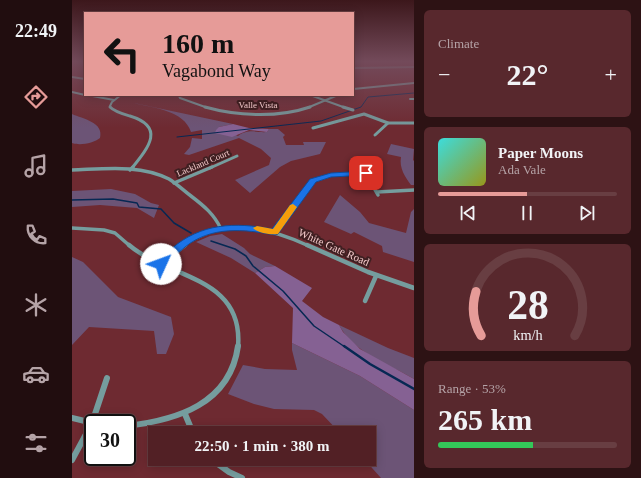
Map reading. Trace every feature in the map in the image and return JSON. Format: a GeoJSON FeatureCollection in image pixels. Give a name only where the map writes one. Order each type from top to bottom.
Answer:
{"type":"FeatureCollection","features":[{"type":"Feature","properties":{"kind":"street"},"geometry":{"type":"LineString","coordinates":[[354,89],[403,83]]}},
{"type":"Feature","properties":{"kind":"street"},"geometry":{"type":"LineString","coordinates":[[72,92],[84,95]]}},
{"type":"Feature","properties":{"kind":"street"},"geometry":{"type":"LineString","coordinates":[[92,96],[114,100]]}},
{"type":"Feature","properties":{"kind":"street"},"geometry":{"type":"LineString","coordinates":[[120,96],[114,100],[110,106],[112,109],[146,124],[152,132],[152,139],[147,149],[130,170]]}},
{"type":"Feature","properties":{"kind":"street","name":"Valle Vista"},"geometry":{"type":"LineString","coordinates":[[181,96],[184,100],[200,105],[250,114],[268,114],[297,110],[335,96]]}},
{"type":"Feature","properties":{"kind":"street"},"geometry":{"type":"LineString","coordinates":[[313,96],[353,110]]}},
{"type":"Feature","properties":{"kind":"street"},"geometry":{"type":"LineString","coordinates":[[313,128],[364,114],[388,123],[414,123]]}},
{"type":"Feature","properties":{"kind":"street"},"geometry":{"type":"LineString","coordinates":[[375,135],[388,123]]}},
{"type":"Feature","properties":{"kind":"street","name":"Lackland Court"},"geometry":{"type":"LineString","coordinates":[[174,183],[237,156]]}},
{"type":"Feature","properties":{"kind":"street"},"geometry":{"type":"LineString","coordinates":[[360,163],[378,194],[414,190]]}},
{"type":"Feature","properties":{"kind":"street"},"geometry":{"type":"LineString","coordinates":[[72,170],[130,170],[166,178],[210,210],[221,229]]}},
{"type":"Feature","properties":{"kind":"street"},"geometry":{"type":"LineString","coordinates":[[275,232],[313,181],[331,175],[366,173]]}},
{"type":"Feature","properties":{"kind":"street","name":"White Gate Road"},"geometry":{"type":"LineString","coordinates":[[161,264],[178,248],[192,239],[221,229],[248,227],[275,232],[376,276],[414,288]]}},
{"type":"Feature","properties":{"kind":"street"},"geometry":{"type":"LineString","coordinates":[[72,228],[104,230],[115,233],[140,254],[197,280],[215,290],[228,304],[238,326],[239,343],[235,360],[224,382],[207,401],[185,414],[156,422],[136,425]]}},
{"type":"Feature","properties":{"kind":"street"},"geometry":{"type":"LineString","coordinates":[[365,301],[376,276]]}},
{"type":"Feature","properties":{"kind":"street"},"geometry":{"type":"LineString","coordinates":[[95,414],[107,378]]}},
{"type":"Feature","properties":{"kind":"street"},"geometry":{"type":"LineString","coordinates":[[185,414],[189,426]]}},
{"type":"Feature","properties":{"kind":"street"},"geometry":{"type":"LineString","coordinates":[[72,418],[84,421]]}},
{"type":"Feature","properties":{"kind":"street"},"geometry":{"type":"LineString","coordinates":[[72,460],[84,438]]}},
{"type":"Feature","properties":{"kind":"street"},"geometry":{"type":"LineString","coordinates":[[221,466],[242,478]]}},
{"type":"Feature","properties":{"kind":"shaded area"},"geometry":{"type":"Polygon","coordinates":[[[134,103],[233,124],[219,127],[238,136],[249,131],[267,132],[269,129],[278,129],[285,135],[283,137],[286,145],[304,145],[303,142],[326,142],[320,154],[291,161],[280,167],[250,193],[235,180],[269,165],[271,158],[261,149],[239,138],[189,155],[184,154],[190,147],[192,138],[202,139],[202,130],[191,132],[182,119],[175,114],[134,103]]]}},
{"type":"Feature","properties":{"kind":"shaded area"},"geometry":{"type":"Polygon","coordinates":[[[72,114],[96,125],[99,128],[100,138],[87,144],[72,143],[72,114]]]}},
{"type":"Feature","properties":{"kind":"shaded area"},"geometry":{"type":"Polygon","coordinates":[[[233,124],[249,128],[269,129],[267,132],[249,130],[232,137],[215,133],[219,127],[233,124]]]}},
{"type":"Feature","properties":{"kind":"shaded area"},"geometry":{"type":"Polygon","coordinates":[[[391,144],[414,149],[414,185],[411,185],[403,172],[401,157],[387,154],[391,144]]]}},
{"type":"Feature","properties":{"kind":"shaded area"},"geometry":{"type":"Polygon","coordinates":[[[111,189],[135,194],[151,203],[159,205],[154,218],[137,208],[100,205],[72,207],[72,191],[111,189]]]}},
{"type":"Feature","properties":{"kind":"shaded area"},"geometry":{"type":"Polygon","coordinates":[[[340,195],[360,212],[369,223],[406,233],[411,212],[414,209],[414,262],[383,252],[382,246],[354,232],[351,234],[324,222],[340,195]]]}},
{"type":"Feature","properties":{"kind":"shaded area"},"geometry":{"type":"Polygon","coordinates":[[[222,234],[244,248],[250,254],[275,266],[265,267],[255,273],[231,258],[196,242],[210,236],[222,234]]]}},
{"type":"Feature","properties":{"kind":"shaded area"},"geometry":{"type":"Polygon","coordinates":[[[72,257],[83,262],[118,297],[171,317],[174,334],[166,354],[157,354],[154,331],[89,327],[72,345],[72,257]]]}},
{"type":"Feature","properties":{"kind":"shaded area"},"geometry":{"type":"Polygon","coordinates":[[[275,266],[312,288],[302,301],[323,317],[339,325],[343,332],[360,349],[414,379],[414,410],[360,376],[292,343],[293,308],[255,273],[265,267],[275,266]]]}},
{"type":"Feature","properties":{"kind":"shaded area"},"geometry":{"type":"Polygon","coordinates":[[[339,325],[388,348],[414,358],[414,379],[363,350],[346,335],[339,325]]]}},
{"type":"Feature","properties":{"kind":"shaded area"},"geometry":{"type":"Polygon","coordinates":[[[292,343],[360,376],[414,410],[414,478],[381,478],[370,466],[376,466],[376,426],[333,426],[322,414],[314,410],[274,409],[254,404],[228,394],[243,365],[265,369],[297,370],[292,350],[292,343]]]}},
{"type":"Feature","properties":{"kind":"waterway"},"geometry":{"type":"LineString","coordinates":[[177,137],[321,121],[361,107],[368,97],[414,93]]}},
{"type":"Feature","properties":{"kind":"waterway"},"geometry":{"type":"LineString","coordinates":[[72,200],[113,199],[137,203],[139,207],[161,209],[174,223],[191,233]]}},
{"type":"Feature","properties":{"kind":"waterway"},"geometry":{"type":"LineString","coordinates":[[211,241],[235,249],[246,256],[253,266],[283,291],[314,326],[345,347]]}},
{"type":"Feature","properties":{"kind":"waterway"},"geometry":{"type":"LineString","coordinates":[[344,346],[370,364],[414,389]]}},
{"type":"Feature","properties":{"kind":"slow traffic"},"geometry":{"type":"LineString","coordinates":[[257,228],[275,232],[293,207]]}},
{"type":"Feature","properties":{"kind":"route"},"geometry":{"type":"LineString","coordinates":[[161,264],[182,245],[192,239],[212,231],[248,227],[275,232],[310,183],[313,181],[324,176],[337,174],[366,173]]}}]}
